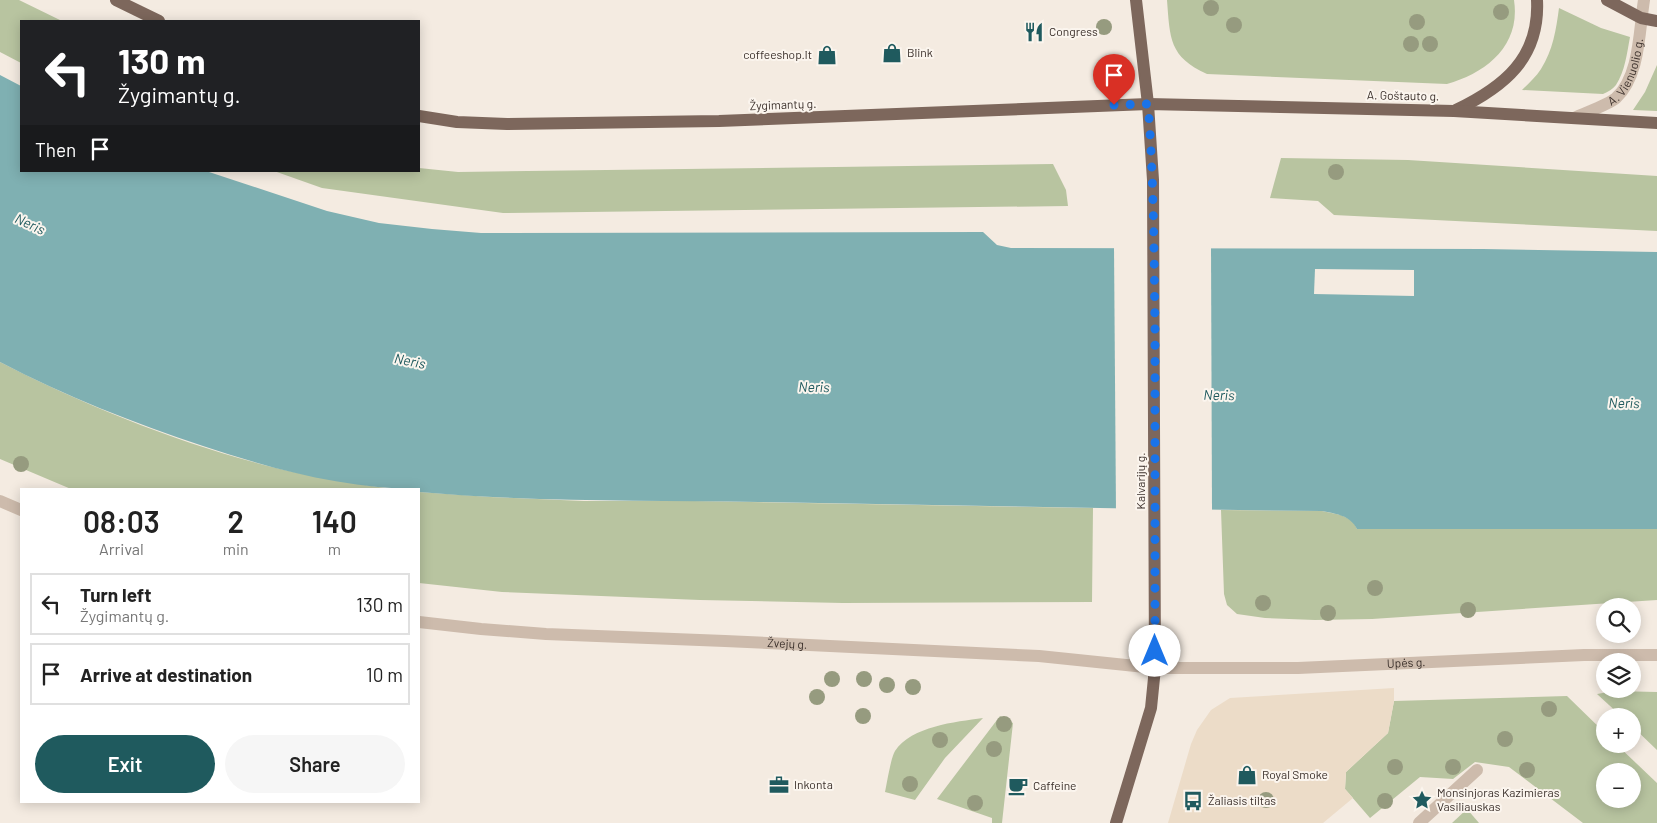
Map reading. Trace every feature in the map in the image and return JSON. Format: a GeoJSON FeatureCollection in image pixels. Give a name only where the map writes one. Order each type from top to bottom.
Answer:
{"type":"FeatureCollection","features":[{"type":"Feature","properties":{"kind":"main road"},"geometry":{"type":"LineString","coordinates":[[116,0],[157,20]]}},
{"type":"Feature","properties":{"kind":"main road","name":"Kalvarijų g."},"geometry":{"type":"LineString","coordinates":[[1116,823],[1151,708],[1155,668],[1154,180],[1148,104],[1136,0]]}},
{"type":"Feature","properties":{"kind":"main road"},"geometry":{"type":"LineString","coordinates":[[1454,111],[1481,98],[1505,80],[1521,63],[1532,43],[1538,17],[1537,0]]}},
{"type":"Feature","properties":{"kind":"main road"},"geometry":{"type":"LineString","coordinates":[[1607,0],[1641,18],[1657,22]]}},
{"type":"Feature","properties":{"kind":"main road","name":"A. Goštauto g."},"geometry":{"type":"LineString","coordinates":[[1148,104],[1454,111],[1657,123]]}},
{"type":"Feature","properties":{"kind":"main road","name":"Žygimantų g."},"geometry":{"type":"LineString","coordinates":[[420,116],[457,122],[507,124],[719,121],[1148,104]]}},
{"type":"Feature","properties":{"kind":"street","name":"A. Vienuolio g."},"geometry":{"type":"LineString","coordinates":[[1574,118],[1614,99],[1627,85],[1634,69],[1644,0]]}},
{"type":"Feature","properties":{"kind":"street"},"geometry":{"type":"LineString","coordinates":[[0,501],[20,510]]}},
{"type":"Feature","properties":{"kind":"street","name":"Žvejų g."},"geometry":{"type":"LineString","coordinates":[[420,622],[546,634],[1040,656],[1155,668]]}},
{"type":"Feature","properties":{"kind":"street","name":"Upės g."},"geometry":{"type":"LineString","coordinates":[[1155,668],[1298,668],[1584,654],[1657,655]]}},
{"type":"Feature","properties":{"kind":"street"},"geometry":{"type":"LineString","coordinates":[[1419,823],[1477,770]]}},
{"type":"Feature","properties":{"kind":"green space"},"geometry":{"type":"Polygon","coordinates":[[[0,0],[19,0],[60,20],[20,20],[20,62],[0,52],[0,0]]]}},
{"type":"Feature","properties":{"kind":"green space"},"geometry":{"type":"Polygon","coordinates":[[[1167,0],[1514,0],[1515,16],[1512,31],[1498,55],[1475,73],[1447,84],[1207,74],[1185,61],[1178,53],[1171,36],[1167,0]]]}},
{"type":"Feature","properties":{"kind":"green space"},"geometry":{"type":"Polygon","coordinates":[[[1559,8],[1601,28],[1630,37],[1622,74],[1616,85],[1609,91],[1603,94],[1522,90],[1539,72],[1545,62],[1555,32],[1559,8]]]}},
{"type":"Feature","properties":{"kind":"green space"},"geometry":{"type":"Polygon","coordinates":[[[1657,65],[1657,111],[1633,110],[1645,92],[1657,65]]]}},
{"type":"Feature","properties":{"kind":"green space"},"geometry":{"type":"Polygon","coordinates":[[[1281,158],[1408,160],[1657,176],[1657,231],[1334,215],[1318,201],[1270,198],[1281,158]]]}},
{"type":"Feature","properties":{"kind":"green space"},"geometry":{"type":"Polygon","coordinates":[[[1053,164],[1066,190],[1068,206],[503,213],[322,188],[277,172],[420,172],[420,168],[458,172],[1053,164]]]}},
{"type":"Feature","properties":{"kind":"green space"},"geometry":{"type":"Polygon","coordinates":[[[0,362],[99,408],[203,447],[287,471],[386,488],[69,488],[0,459],[0,362]]]}},
{"type":"Feature","properties":{"kind":"green space"},"geometry":{"type":"Polygon","coordinates":[[[420,492],[584,501],[695,501],[1093,508],[1092,602],[843,603],[700,600],[502,592],[420,583],[420,492]]]}},
{"type":"Feature","properties":{"kind":"green space"},"geometry":{"type":"Polygon","coordinates":[[[1221,510],[1322,511],[1341,515],[1353,521],[1357,529],[1657,529],[1657,600],[1641,601],[1641,598],[1596,598],[1596,604],[1372,619],[1315,620],[1265,618],[1237,614],[1227,605],[1224,594],[1221,510]]]}},
{"type":"Feature","properties":{"kind":"green space"},"geometry":{"type":"Polygon","coordinates":[[[1641,692],[1657,692],[1657,750],[1641,735],[1641,708],[1612,708],[1601,698],[1641,698],[1641,692]]]}},
{"type":"Feature","properties":{"kind":"green space"},"geometry":{"type":"Polygon","coordinates":[[[1567,696],[1596,724],[1596,753],[1625,753],[1636,763],[1596,763],[1596,808],[1641,808],[1641,768],[1657,783],[1657,823],[1583,823],[1509,767],[1475,762],[1453,779],[1420,777],[1370,818],[1345,789],[1346,772],[1388,733],[1394,701],[1567,696]]]}},
{"type":"Feature","properties":{"kind":"green space"},"geometry":{"type":"Polygon","coordinates":[[[1000,716],[1013,723],[1002,823],[992,823],[992,818],[937,799],[1000,716]]]}},
{"type":"Feature","properties":{"kind":"green space"},"geometry":{"type":"Polygon","coordinates":[[[983,718],[945,758],[915,800],[885,792],[895,751],[912,736],[935,727],[983,718]]]}},
{"type":"Feature","properties":{"kind":"green space"},"geometry":{"type":"Polygon","coordinates":[[[1467,809],[1479,823],[1452,823],[1467,809]]]}},
{"type":"Feature","properties":{"kind":"shaded area"},"geometry":{"type":"Polygon","coordinates":[[[1394,688],[1394,701],[1388,733],[1346,772],[1345,789],[1353,798],[1323,823],[1168,823],[1191,744],[1197,730],[1211,710],[1230,698],[1394,688]]]}},
{"type":"Feature","properties":{"kind":"water","name":"Neris"},"geometry":{"type":"Polygon","coordinates":[[[0,75],[20,85],[20,172],[209,172],[327,211],[379,223],[432,229],[481,233],[983,232],[997,245],[1011,248],[1483,249],[1657,252],[1657,529],[1357,529],[1347,518],[1322,511],[589,500],[504,498],[420,492],[420,488],[364,486],[310,476],[282,470],[203,446],[151,428],[75,397],[0,362],[0,75]]]}},
{"type":"Feature","properties":{"kind":"pier"},"geometry":{"type":"Polygon","coordinates":[[[1114,246],[1211,247],[1212,512],[1116,511],[1114,246]]]}},
{"type":"Feature","properties":{"kind":"pier"},"geometry":{"type":"Polygon","coordinates":[[[1315,269],[1414,270],[1414,296],[1314,294],[1315,269]]]}},
{"type":"Feature","properties":{"kind":"place","name":"Congress"},"geometry":{"type":"Point","coordinates":[1034,32]}},
{"type":"Feature","properties":{"kind":"place","name":"Blink"},"geometry":{"type":"Point","coordinates":[892,53]}},
{"type":"Feature","properties":{"kind":"place","name":"coffeeshop.lt"},"geometry":{"type":"Point","coordinates":[827,55]}},
{"type":"Feature","properties":{"kind":"place","name":"Royal Smoke"},"geometry":{"type":"Point","coordinates":[1247,775]}},
{"type":"Feature","properties":{"kind":"place","name":"Inkonta"},"geometry":{"type":"Point","coordinates":[779,785]}},
{"type":"Feature","properties":{"kind":"place","name":"Caffeine"},"geometry":{"type":"Point","coordinates":[1018,786]}},
{"type":"Feature","properties":{"kind":"place","name":"Monsinjoras Kazimieras Vasiliauskas"},"geometry":{"type":"Point","coordinates":[1422,800]}},
{"type":"Feature","properties":{"kind":"place","name":"Žaliasis tiltas"},"geometry":{"type":"Point","coordinates":[1193,801]}},
{"type":"Feature","properties":{"kind":"route"},"geometry":{"type":"LineString","coordinates":[[1114,105],[1148,104],[1152,147],[1154,180],[1155,651]]}}]}
